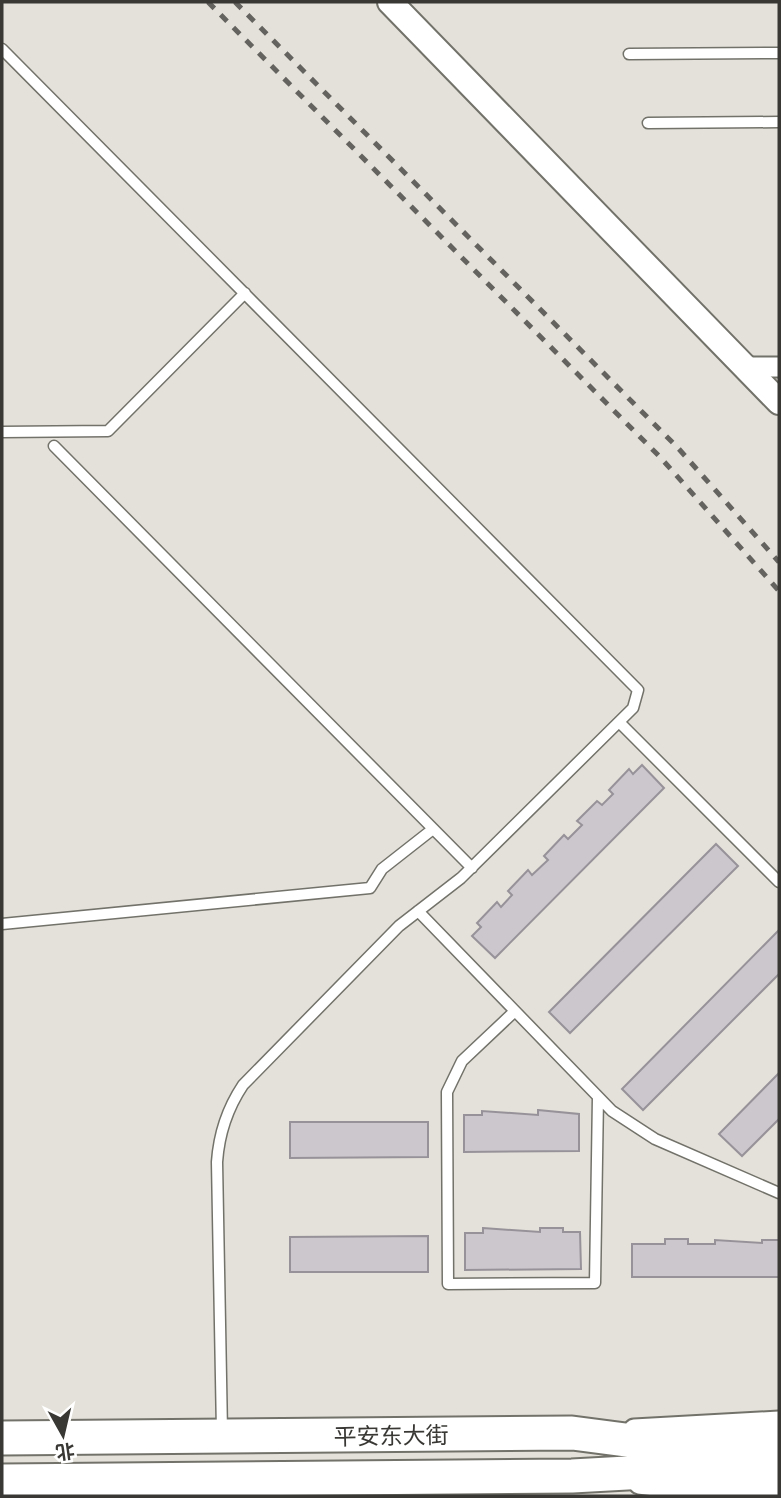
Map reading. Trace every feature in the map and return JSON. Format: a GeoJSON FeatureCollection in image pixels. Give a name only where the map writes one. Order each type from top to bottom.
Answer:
{"type":"FeatureCollection","features":[{"type":"Feature","properties":{"kind":"highway","name":"平安东大街"},"geometry":{"type":"LineString","coordinates":[[2,1438],[572,1433],[664,1445],[779,1446]]}},
{"type":"Feature","properties":{"kind":"highway","name":"平安东大街"},"geometry":{"type":"LineString","coordinates":[[2,1481],[572,1476],[664,1471],[779,1472]]}},
{"type":"Feature","properties":{"kind":"street"},"geometry":{"type":"LineString","coordinates":[[390,2],[779,402]]}},
{"type":"Feature","properties":{"kind":"street"},"geometry":{"type":"LineString","coordinates":[[745,367],[779,367]]}},
{"type":"Feature","properties":{"kind":"street"},"geometry":{"type":"LineString","coordinates":[[572,1433],[779,1420]]}},
{"type":"Feature","properties":{"kind":"street"},"geometry":{"type":"LineString","coordinates":[[572,1476],[717,1494],[779,1494]]}},
{"type":"Feature","properties":{"kind":"lane"},"geometry":{"type":"LineString","coordinates":[[2,49],[638,690],[633,708],[472,868],[399,926],[243,1085],[226,1114],[217,1162],[222,1436]]}},
{"type":"Feature","properties":{"kind":"lane"},"geometry":{"type":"LineString","coordinates":[[629,54],[779,52]]}},
{"type":"Feature","properties":{"kind":"lane"},"geometry":{"type":"LineString","coordinates":[[648,123],[779,122]]}},
{"type":"Feature","properties":{"kind":"lane"},"geometry":{"type":"LineString","coordinates":[[2,432],[108,431],[245,293]]}},
{"type":"Feature","properties":{"kind":"lane"},"geometry":{"type":"LineString","coordinates":[[54,446],[472,868]]}},
{"type":"Feature","properties":{"kind":"lane"},"geometry":{"type":"LineString","coordinates":[[619,722],[779,882]]}},
{"type":"Feature","properties":{"kind":"lane"},"geometry":{"type":"LineString","coordinates":[[2,924],[370,888],[382,869],[433,829]]}},
{"type":"Feature","properties":{"kind":"lane"},"geometry":{"type":"LineString","coordinates":[[418,911],[598,1097],[628,1123],[655,1139],[779,1194]]}},
{"type":"Feature","properties":{"kind":"lane"},"geometry":{"type":"LineString","coordinates":[[515,1011],[462,1061],[447,1092],[448,1284],[595,1283],[598,1097]]}},
{"type":"Feature","properties":{"kind":"building"},"geometry":{"type":"Polygon","coordinates":[[[642,765],[664,788],[495,958],[472,936],[481,927],[477,923],[497,902],[501,907],[512,895],[508,891],[528,870],[532,875],[548,860],[544,856],[564,835],[568,839],[582,825],[577,821],[597,801],[602,805],[613,794],[609,790],[629,769],[633,774],[642,765]]]}},
{"type":"Feature","properties":{"kind":"building"},"geometry":{"type":"Polygon","coordinates":[[[716,844],[738,866],[570,1033],[549,1012],[716,844]]]}},
{"type":"Feature","properties":{"kind":"building"},"geometry":{"type":"Polygon","coordinates":[[[779,930],[779,974],[643,1110],[622,1089],[779,930]]]}},
{"type":"Feature","properties":{"kind":"building"},"geometry":{"type":"Polygon","coordinates":[[[779,1073],[779,1119],[742,1156],[719,1134],[779,1073]]]}},
{"type":"Feature","properties":{"kind":"building"},"geometry":{"type":"Polygon","coordinates":[[[538,1110],[579,1114],[579,1151],[464,1152],[464,1115],[482,1115],[482,1111],[538,1115],[538,1110]]]}},
{"type":"Feature","properties":{"kind":"building"},"geometry":{"type":"Polygon","coordinates":[[[290,1122],[428,1122],[428,1157],[290,1158],[290,1122]]]}},
{"type":"Feature","properties":{"kind":"building"},"geometry":{"type":"Polygon","coordinates":[[[483,1228],[540,1232],[540,1228],[563,1228],[563,1232],[580,1232],[581,1269],[465,1270],[465,1233],[483,1233],[483,1228]]]}},
{"type":"Feature","properties":{"kind":"building"},"geometry":{"type":"Polygon","coordinates":[[[428,1236],[428,1272],[290,1272],[290,1237],[428,1236]]]}},
{"type":"Feature","properties":{"kind":"building"},"geometry":{"type":"Polygon","coordinates":[[[665,1239],[688,1239],[688,1244],[715,1244],[715,1240],[762,1243],[762,1240],[779,1240],[779,1277],[632,1277],[632,1244],[665,1244],[665,1239]]]}},
{"type":"Feature","properties":{"kind":"railway"},"geometry":{"type":"LineString","coordinates":[[208,2],[660,457],[779,591]]}},
{"type":"Feature","properties":{"kind":"railway"},"geometry":{"type":"LineString","coordinates":[[235,2],[678,448],[779,562]]}}]}
